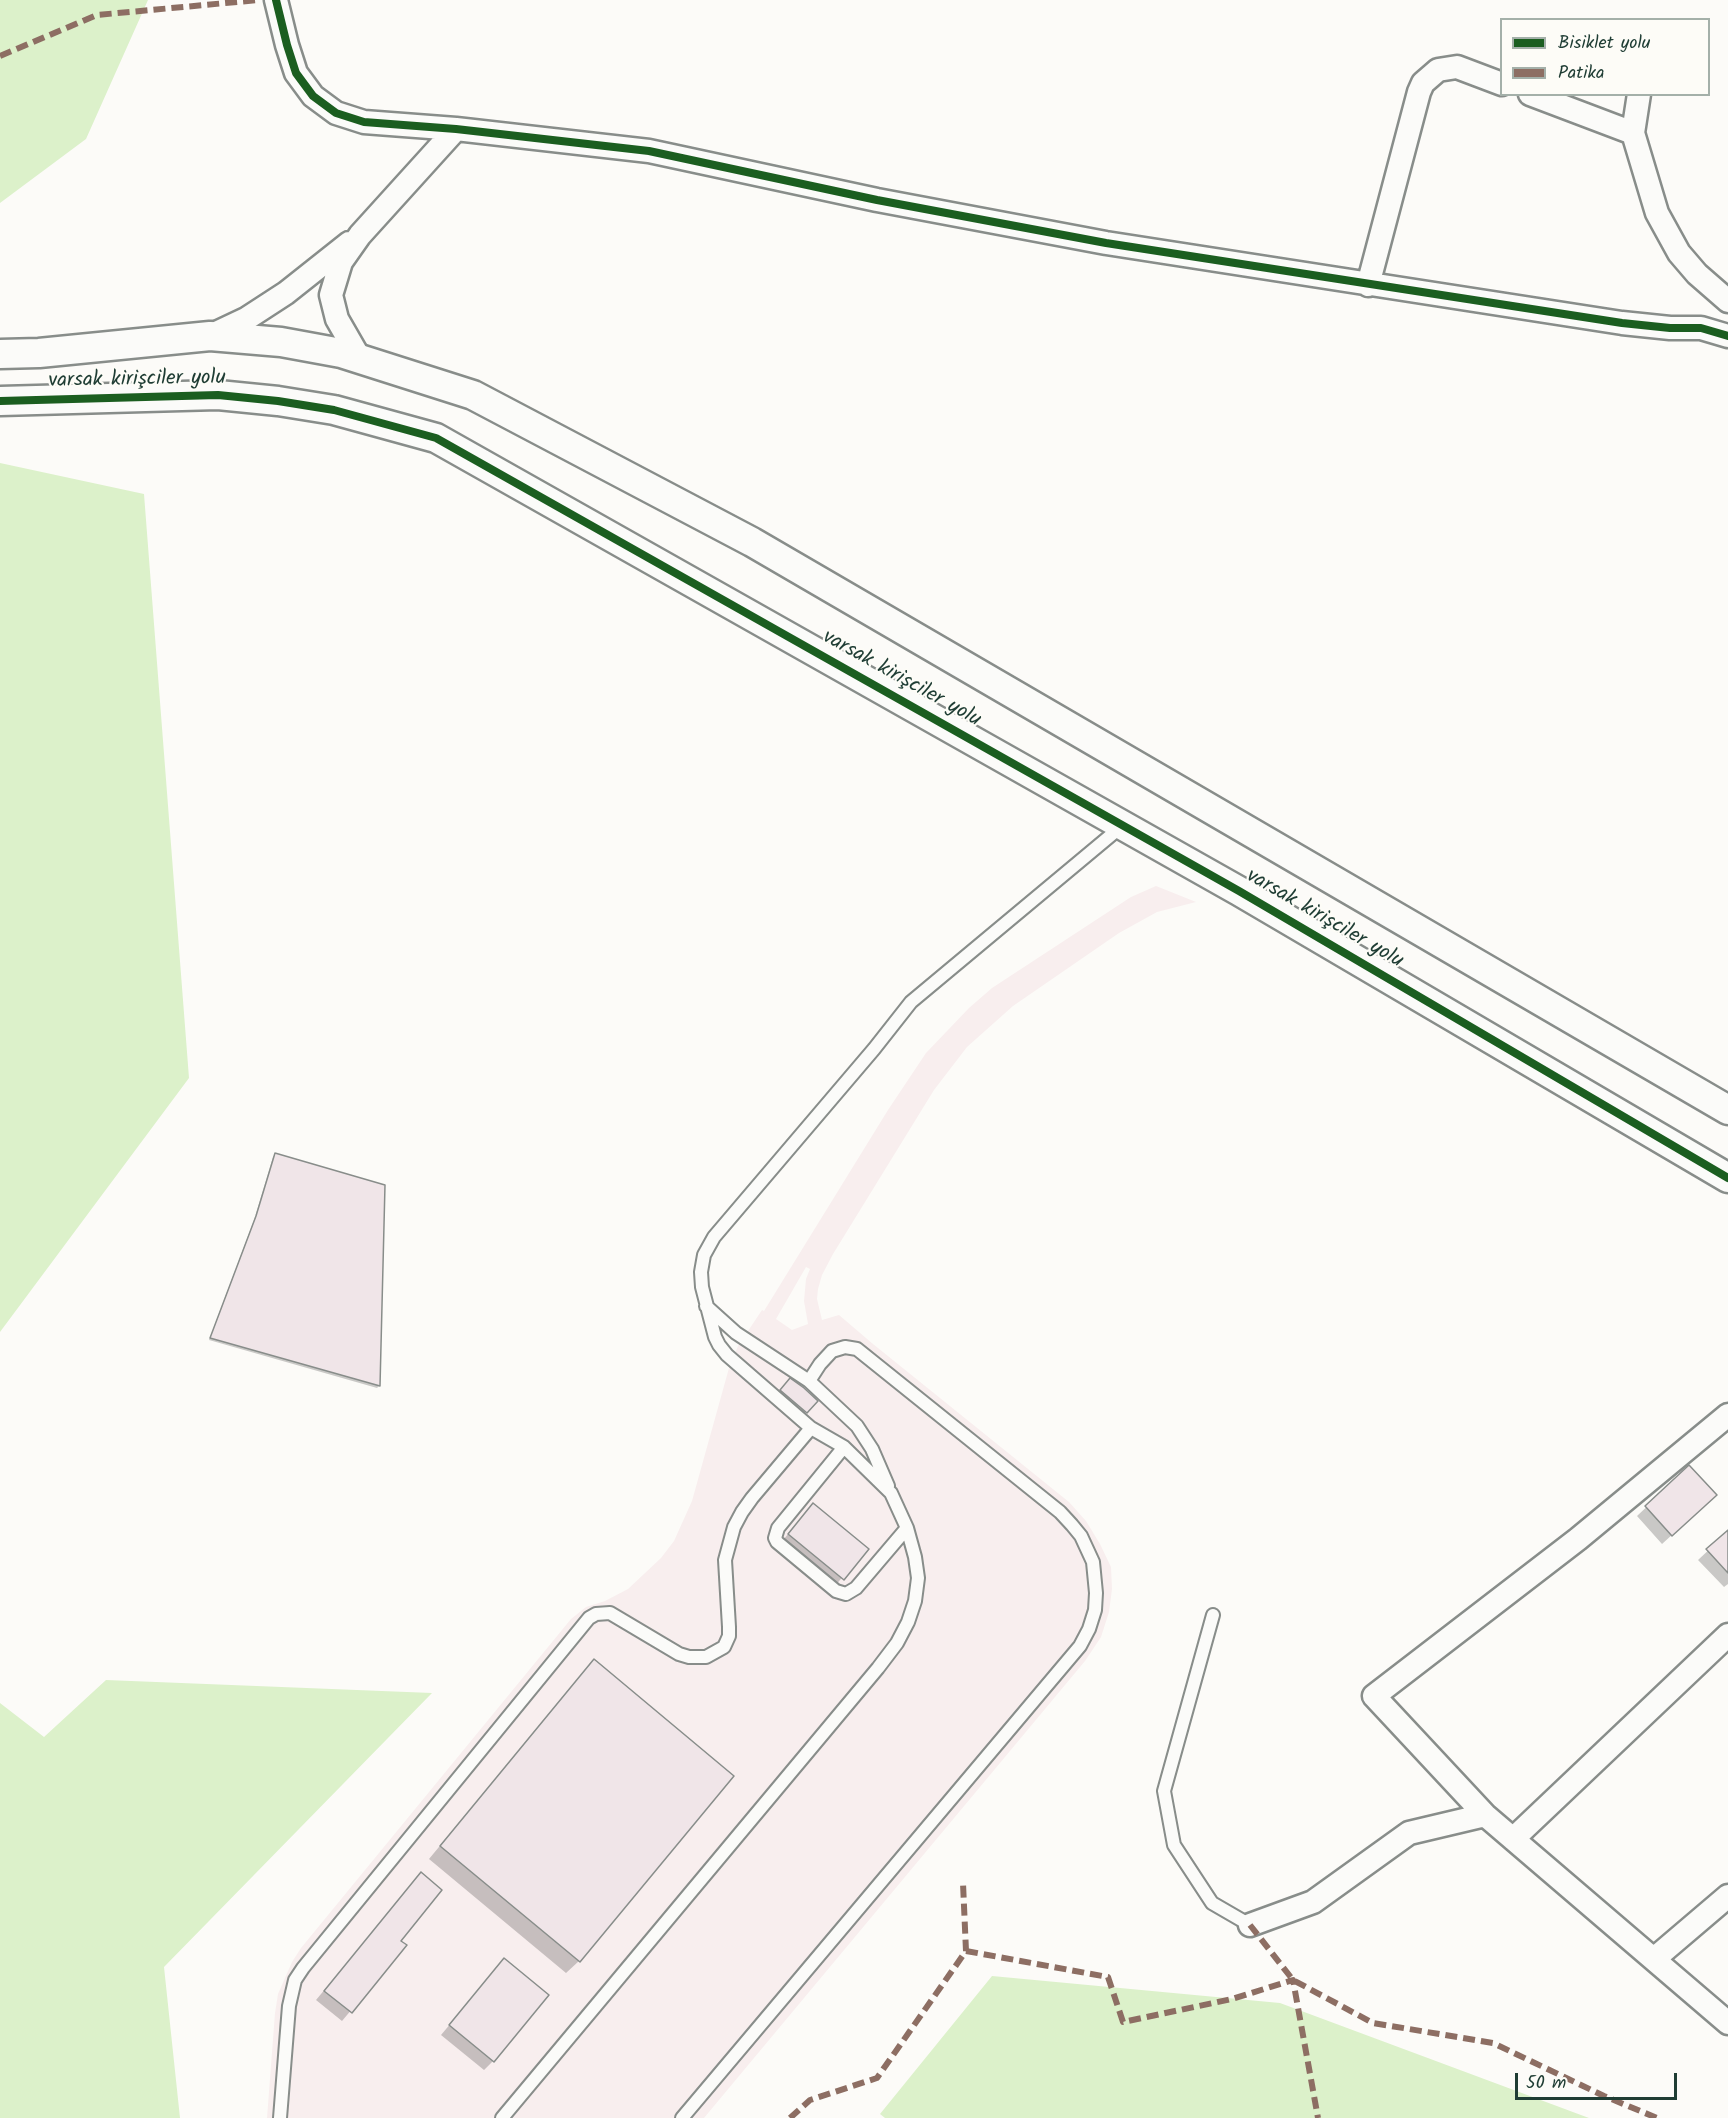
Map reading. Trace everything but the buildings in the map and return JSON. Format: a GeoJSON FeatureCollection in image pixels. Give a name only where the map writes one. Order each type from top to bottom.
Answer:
{"type":"FeatureCollection","features":[{"type":"Feature","properties":{"kind":"street"},"geometry":{"type":"LineString","coordinates":[[276,0],[296,73],[313,96],[336,113],[364,122],[456,129],[649,151],[877,200],[1106,243],[1622,323],[1670,328],[1701,328],[1728,336]]}},
{"type":"Feature","properties":{"kind":"street"},"geometry":{"type":"LineString","coordinates":[[1368,285],[1423,83],[1438,70],[1457,67],[1500,83]]}},
{"type":"Feature","properties":{"kind":"street"},"geometry":{"type":"LineString","coordinates":[[1535,96],[1634,133]]}},
{"type":"Feature","properties":{"kind":"street"},"geometry":{"type":"LineString","coordinates":[[1639,96],[1634,133],[1657,213],[1679,253],[1697,274],[1728,301]]}},
{"type":"Feature","properties":{"kind":"street"},"geometry":{"type":"LineString","coordinates":[[360,359],[337,319],[331,295],[341,262],[360,235],[456,129]]}},
{"type":"Feature","properties":{"kind":"street"},"geometry":{"type":"LineString","coordinates":[[210,336],[246,319],[286,293],[360,235]]}},
{"type":"Feature","properties":{"kind":"street","name":"varsak kirişciler yolu"},"geometry":{"type":"LineString","coordinates":[[0,354],[39,353],[210,336],[281,342],[341,353],[473,395],[752,542],[1728,1110]]}},
{"type":"Feature","properties":{"kind":"street","name":"varsak kirişciler yolu"},"geometry":{"type":"LineString","coordinates":[[0,401],[218,395],[334,410],[436,438],[1239,891],[1728,1178]]}},
{"type":"Feature","properties":{"kind":"street"},"geometry":{"type":"LineString","coordinates":[[1728,1415],[1578,1539],[1374,1696],[1485,1815],[1728,2023]]}},
{"type":"Feature","properties":{"kind":"street"},"geometry":{"type":"LineString","coordinates":[[1513,1839],[1728,1635]]}},
{"type":"Feature","properties":{"kind":"street"},"geometry":{"type":"LineString","coordinates":[[1250,1925],[1313,1902],[1409,1833],[1485,1815]]}},
{"type":"Feature","properties":{"kind":"street"},"geometry":{"type":"LineString","coordinates":[[1654,1959],[1728,1896]]}},
{"type":"Feature","properties":{"kind":"lane"},"geometry":{"type":"LineString","coordinates":[[891,1493],[844,1447],[810,1428],[727,1355],[715,1336],[706,1306],[701,1272],[704,1255],[714,1237],[874,1049],[911,1002],[1123,825]]}},
{"type":"Feature","properties":{"kind":"lane"},"geometry":{"type":"LineString","coordinates":[[502,2118],[897,1643],[908,1622],[915,1601],[918,1578],[907,1528],[866,1437],[809,1381],[736,1333],[706,1306]]}},
{"type":"Feature","properties":{"kind":"lane"},"geometry":{"type":"LineString","coordinates":[[682,2118],[1080,1646],[1095,1610],[1096,1585],[1093,1562],[1081,1536],[1072,1525],[1051,1505],[867,1357],[852,1347],[839,1347],[825,1358],[809,1381]]}},
{"type":"Feature","properties":{"kind":"lane"},"geometry":{"type":"LineString","coordinates":[[280,2118],[289,2006],[295,1980],[303,1968],[589,1618],[596,1614],[610,1613],[679,1654],[689,1657],[706,1657],[724,1647],[729,1636],[725,1560],[734,1527],[752,1498],[810,1428]]}},
{"type":"Feature","properties":{"kind":"lane"},"geometry":{"type":"LineString","coordinates":[[844,1447],[778,1528],[775,1533],[777,1542],[836,1591],[846,1594],[855,1588],[907,1528]]}},
{"type":"Feature","properties":{"kind":"lane"},"geometry":{"type":"LineString","coordinates":[[1213,1615],[1164,1791],[1174,1845],[1180,1855],[1212,1903],[1250,1925]]}},
{"type":"Feature","properties":{"kind":"shaded area"},"geometry":{"type":"Polygon","coordinates":[[[1156,886],[1196,902],[1157,912],[1119,933],[1013,1006],[967,1047],[934,1090],[833,1254],[822,1275],[817,1299],[822,1320],[839,1315],[1069,1502],[1086,1521],[1111,1567],[1112,1589],[1109,1612],[1101,1637],[1085,1661],[704,2118],[267,2118],[278,1994],[292,1962],[301,1948],[571,1619],[586,1607],[605,1601],[628,1589],[661,1558],[674,1541],[692,1501],[729,1368],[738,1346],[762,1310],[764,1311],[888,1110],[926,1053],[969,1008],[992,988],[1131,897],[1156,886]],[[806,1267],[776,1319],[792,1330],[808,1324],[804,1301],[806,1279],[810,1269],[806,1267]]]}},
{"type":"Feature","properties":{"kind":"green space"},"geometry":{"type":"Polygon","coordinates":[[[0,0],[148,0],[86,139],[0,203],[0,0]]]}},
{"type":"Feature","properties":{"kind":"green space"},"geometry":{"type":"Polygon","coordinates":[[[0,463],[144,494],[189,1078],[0,1332],[0,463]]]}},
{"type":"Feature","properties":{"kind":"green space"},"geometry":{"type":"Polygon","coordinates":[[[106,1680],[432,1693],[164,1967],[180,2118],[0,2118],[0,1703],[44,1737],[106,1680]]]}},
{"type":"Feature","properties":{"kind":"green space"},"geometry":{"type":"Polygon","coordinates":[[[992,1976],[1280,2003],[1589,2118],[885,2118],[880,2114],[992,1976]]]}},
{"type":"Feature","properties":{"kind":"marked path"},"geometry":{"type":"LineString","coordinates":[[0,56],[97,15],[258,0]]}},
{"type":"Feature","properties":{"kind":"marked path"},"geometry":{"type":"LineString","coordinates":[[790,2118],[810,2100],[877,2078],[966,1951],[963,1883]]}},
{"type":"Feature","properties":{"kind":"marked path"},"geometry":{"type":"LineString","coordinates":[[1250,1925],[1293,1980],[1373,2023],[1493,2043],[1604,2096],[1657,2118]]}},
{"type":"Feature","properties":{"kind":"marked path"},"geometry":{"type":"LineString","coordinates":[[966,1951],[1108,1977],[1123,2022],[1232,1999],[1293,1980],[1318,2118]]}},
{"type":"Feature","properties":{"kind":"cycle path"},"geometry":{"type":"LineString","coordinates":[[276,0],[296,73],[313,96],[336,113],[364,122],[456,129],[649,151],[877,200],[1106,243],[1622,323],[1670,328],[1701,328],[1728,336]]}},
{"type":"Feature","properties":{"kind":"cycle path"},"geometry":{"type":"LineString","coordinates":[[0,401],[218,395],[334,410],[436,438],[1239,891],[1728,1178]]}}]}
